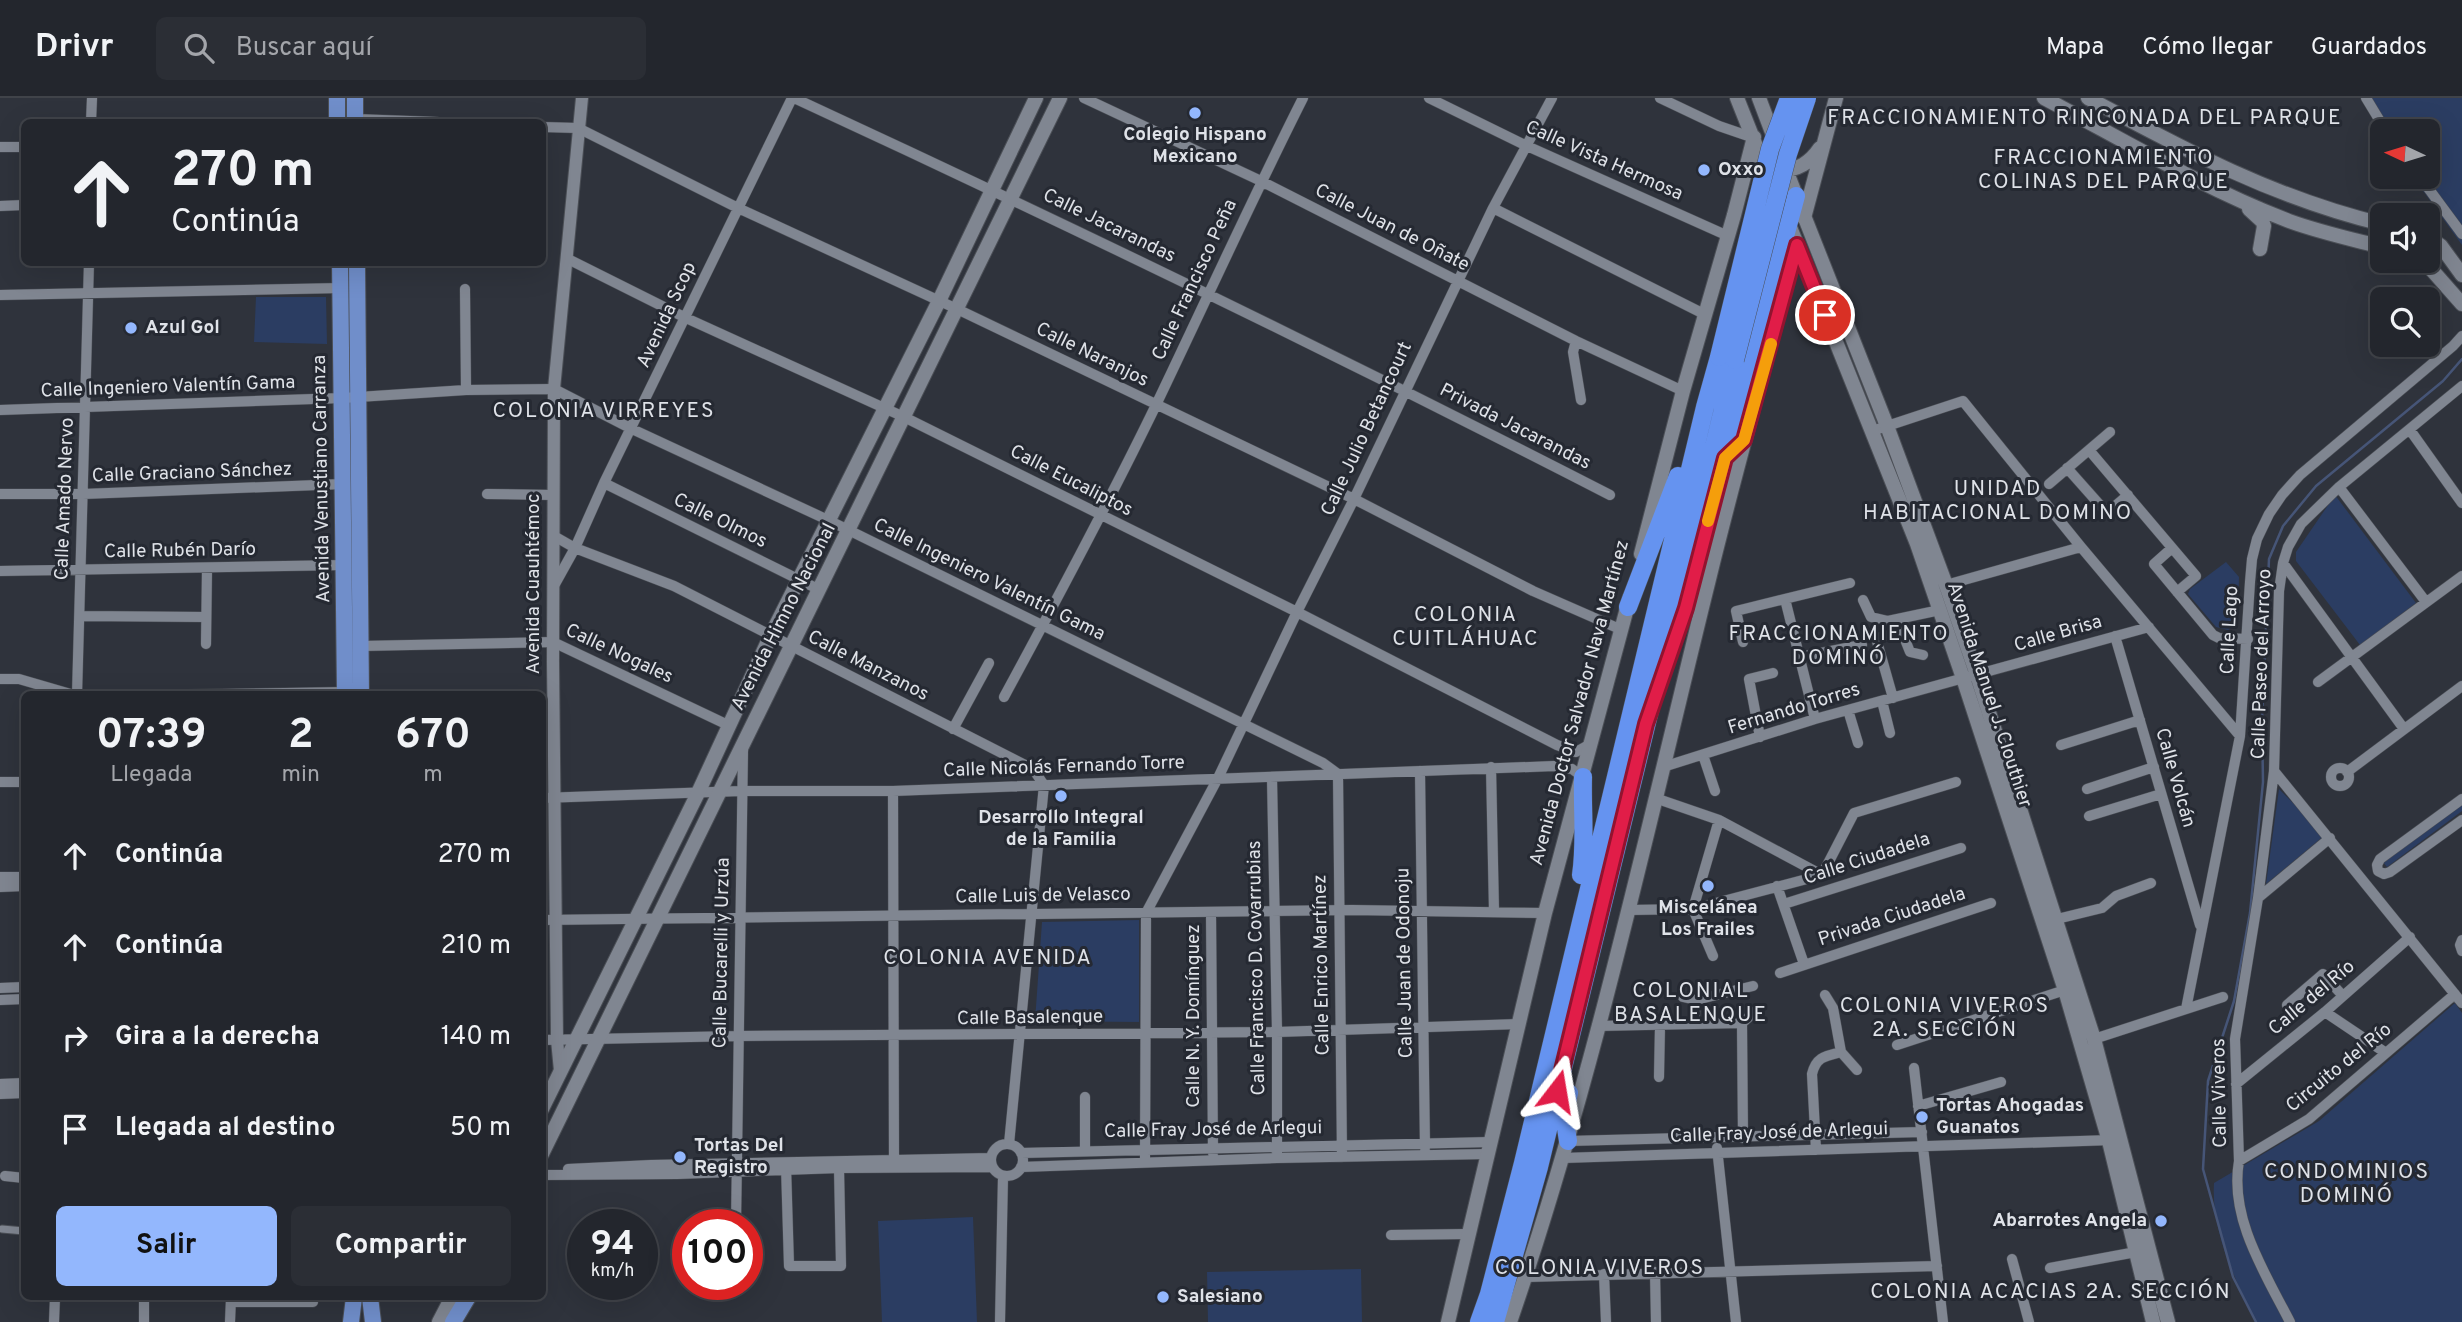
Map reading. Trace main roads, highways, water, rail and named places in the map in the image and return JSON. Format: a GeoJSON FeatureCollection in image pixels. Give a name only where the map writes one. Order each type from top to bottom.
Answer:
{"type":"FeatureCollection","features":[{"type":"Feature","properties":{"kind":"highway"},"geometry":{"type":"LineString","coordinates":[[1479,1322],[1531,1165],[1612,865],[1727,358],[1770,149],[1790,98]]}},
{"type":"Feature","properties":{"kind":"highway"},"geometry":{"type":"LineString","coordinates":[[1628,607],[1705,407],[1727,358],[1807,98]]}},
{"type":"Feature","properties":{"kind":"highway"},"geometry":{"type":"LineString","coordinates":[[1646,724],[1686,608],[1768,297],[1796,220],[1796,196]]}},
{"type":"Feature","properties":{"kind":"highway"},"geometry":{"type":"LineString","coordinates":[[1495,1322],[1531,1165],[1568,972],[1705,407]]}},
{"type":"Feature","properties":{"kind":"highway"},"geometry":{"type":"LineString","coordinates":[[1568,972],[1573,919],[1585,849],[1582,817],[1583,777]]}},
{"type":"Feature","properties":{"kind":"highway"},"geometry":{"type":"LineString","coordinates":[[1566,1150],[1564,1115],[1604,943],[1612,865]]}},
{"type":"Feature","properties":{"kind":"main road"},"geometry":{"type":"LineString","coordinates":[[337,98],[337,119]]}},
{"type":"Feature","properties":{"kind":"main road"},"geometry":{"type":"LineString","coordinates":[[355,98],[355,119]]}},
{"type":"Feature","properties":{"kind":"main road","name":"Avenida Himno Nacional"},"geometry":{"type":"LineString","coordinates":[[546,1100],[1036,98]]}},
{"type":"Feature","properties":{"kind":"main road","name":"Avenida Himno Nacional"},"geometry":{"type":"LineString","coordinates":[[546,1146],[1060,98]]}},
{"type":"Feature","properties":{"kind":"main road","name":"Avenida Manuel J. Clouthier"},"geometry":{"type":"LineString","coordinates":[[1737,98],[1766,171],[1796,220],[1887,426],[1947,585],[1970,676],[2065,990],[2115,1139],[2168,1322]]}},
{"type":"Feature","properties":{"kind":"main road"},"geometry":{"type":"LineString","coordinates":[[1796,220],[1825,141],[1836,98]]}},
{"type":"Feature","properties":{"kind":"main road"},"geometry":{"type":"LineString","coordinates":[[2044,98],[2192,178],[2244,202],[2301,225],[2370,244]]}},
{"type":"Feature","properties":{"kind":"main road"},"geometry":{"type":"LineString","coordinates":[[2088,98],[2205,161],[2244,178],[2298,200],[2370,221]]}},
{"type":"Feature","properties":{"kind":"main road"},"geometry":{"type":"LineString","coordinates":[[1762,101],[1796,196]]}},
{"type":"Feature","properties":{"kind":"main road","name":"Avenida Doctor Salvador Nava Martínez"},"geometry":{"type":"LineString","coordinates":[[1448,1322],[1545,913],[1622,630],[1683,391],[1734,215],[1762,101]]}},
{"type":"Feature","properties":{"kind":"main road"},"geometry":{"type":"LineString","coordinates":[[1766,171],[1785,170],[1807,163],[1825,141]]}},
{"type":"Feature","properties":{"kind":"main road"},"geometry":{"type":"LineString","coordinates":[[2244,202],[2264,226],[2260,249]]}},
{"type":"Feature","properties":{"kind":"main road"},"geometry":{"type":"LineString","coordinates":[[1734,215],[1744,212],[1756,216],[1771,243],[1773,261],[1768,297]]}},
{"type":"Feature","properties":{"kind":"main road","name":"Avenida Manuel J. Clouthier"},"geometry":{"type":"LineString","coordinates":[[1796,220],[1797,245],[1917,544],[1940,610],[1970,676],[2057,919],[2094,1039],[2136,1252],[2153,1322]]}},
{"type":"Feature","properties":{"kind":"main road"},"geometry":{"type":"LineString","coordinates":[[1510,1322],[1566,1150],[1744,440],[1797,245]]}},
{"type":"Feature","properties":{"kind":"main road"},"geometry":{"type":"LineString","coordinates":[[2440,245],[2462,275]]}},
{"type":"Feature","properties":{"kind":"main road","name":"Avenida Venustiano Carranza"},"geometry":{"type":"LineString","coordinates":[[341,266],[349,287],[351,691]]}},
{"type":"Feature","properties":{"kind":"main road","name":"Avenida Venustiano Carranza"},"geometry":{"type":"LineString","coordinates":[[349,287],[356,266]]}},
{"type":"Feature","properties":{"kind":"main road"},"geometry":{"type":"LineString","coordinates":[[2435,273],[2462,304]]}},
{"type":"Feature","properties":{"kind":"main road","name":"Avenida Venustiano Carranza"},"geometry":{"type":"LineString","coordinates":[[351,398],[343,484],[361,646],[352,691]]}},
{"type":"Feature","properties":{"kind":"main road"},"geometry":{"type":"LineString","coordinates":[[1725,458],[1744,440]]}},
{"type":"Feature","properties":{"kind":"main road"},"geometry":{"type":"LineString","coordinates":[[1703,540],[1710,574]]}},
{"type":"Feature","properties":{"kind":"main road"},"geometry":{"type":"LineString","coordinates":[[351,1322],[355,1300]]}},
{"type":"Feature","properties":{"kind":"main road"},"geometry":{"type":"LineString","coordinates":[[355,1300],[357,1322]]}},
{"type":"Feature","properties":{"kind":"main road"},"geometry":{"type":"LineString","coordinates":[[369,1300],[371,1322]]}},
{"type":"Feature","properties":{"kind":"main road"},"geometry":{"type":"LineString","coordinates":[[439,1322],[450,1300]]}},
{"type":"Feature","properties":{"kind":"main road"},"geometry":{"type":"LineString","coordinates":[[453,1322],[467,1300]]}},
{"type":"Feature","properties":{"kind":"main road"},"geometry":{"type":"LineString","coordinates":[[459,1322],[468,1300]]}},
{"type":"Feature","properties":{"kind":"waterway"},"geometry":{"type":"LineString","coordinates":[[2256,1322],[2233,1277],[2203,1169],[2208,1081],[2234,1001],[2250,913],[2263,782],[2262,719],[2269,559],[2283,526],[2316,486],[2443,381],[2462,359]]}},
{"type":"Feature","properties":{"kind":"place","name":"Colegio Hispano Mexicano"},"geometry":{"type":"Point","coordinates":[1195,113]}},
{"type":"Feature","properties":{"kind":"place","name":"Oxxo"},"geometry":{"type":"Point","coordinates":[1704,170]}},
{"type":"Feature","properties":{"kind":"place","name":"Azul Gol"},"geometry":{"type":"Point","coordinates":[131,328]}},
{"type":"Feature","properties":{"kind":"place","name":"Desarrollo Integral de la Familia"},"geometry":{"type":"Point","coordinates":[1061,796]}},
{"type":"Feature","properties":{"kind":"place","name":"Miscelánea Los Frailes"},"geometry":{"type":"Point","coordinates":[1708,886]}},
{"type":"Feature","properties":{"kind":"place","name":"Tortas Ahogadas Guanatos"},"geometry":{"type":"Point","coordinates":[1922,1117]}},
{"type":"Feature","properties":{"kind":"place","name":"Tortas Del Registro"},"geometry":{"type":"Point","coordinates":[680,1157]}},
{"type":"Feature","properties":{"kind":"place","name":"Abarrotes Angela"},"geometry":{"type":"Point","coordinates":[2161,1221]}},
{"type":"Feature","properties":{"kind":"place","name":"Salesiano"},"geometry":{"type":"Point","coordinates":[1163,1297]}},
{"type":"Feature","properties":{"kind":"district","name":"FRACCIONAMIENTO RINCONADA DEL PARQUE"},"geometry":{"type":"Point","coordinates":[2085,118]}},
{"type":"Feature","properties":{"kind":"district","name":"FRACCIONAMIENTO COLINAS DEL PARQUE"},"geometry":{"type":"Point","coordinates":[2104,170]}},
{"type":"Feature","properties":{"kind":"district","name":"COLONIA VIRREYES"},"geometry":{"type":"Point","coordinates":[604,411]}},
{"type":"Feature","properties":{"kind":"district","name":"UNIDAD HABITACIONAL DOMINO"},"geometry":{"type":"Point","coordinates":[1998,501]}},
{"type":"Feature","properties":{"kind":"district","name":"COLONIA CUITLÁHUAC"},"geometry":{"type":"Point","coordinates":[1466,627]}},
{"type":"Feature","properties":{"kind":"district","name":"FRACCIONAMIENTO DOMINÓ"},"geometry":{"type":"Point","coordinates":[1839,646]}},
{"type":"Feature","properties":{"kind":"district","name":"COLONIA AVENIDA"},"geometry":{"type":"Point","coordinates":[988,958]}},
{"type":"Feature","properties":{"kind":"district","name":"COLONIAL BASALENQUE"},"geometry":{"type":"Point","coordinates":[1691,1003]}},
{"type":"Feature","properties":{"kind":"district","name":"COLONIA VIVEROS 2A. SECCIÓN"},"geometry":{"type":"Point","coordinates":[1945,1018]}},
{"type":"Feature","properties":{"kind":"district","name":"CONDOMINIOS DOMINÓ"},"geometry":{"type":"Point","coordinates":[2347,1184]}},
{"type":"Feature","properties":{"kind":"district","name":"COLONIA VIVEROS"},"geometry":{"type":"Point","coordinates":[1600,1268]}},
{"type":"Feature","properties":{"kind":"district","name":"COLONIA ACACIAS 2A. SECCIÓN"},"geometry":{"type":"Point","coordinates":[2051,1292]}}]}
